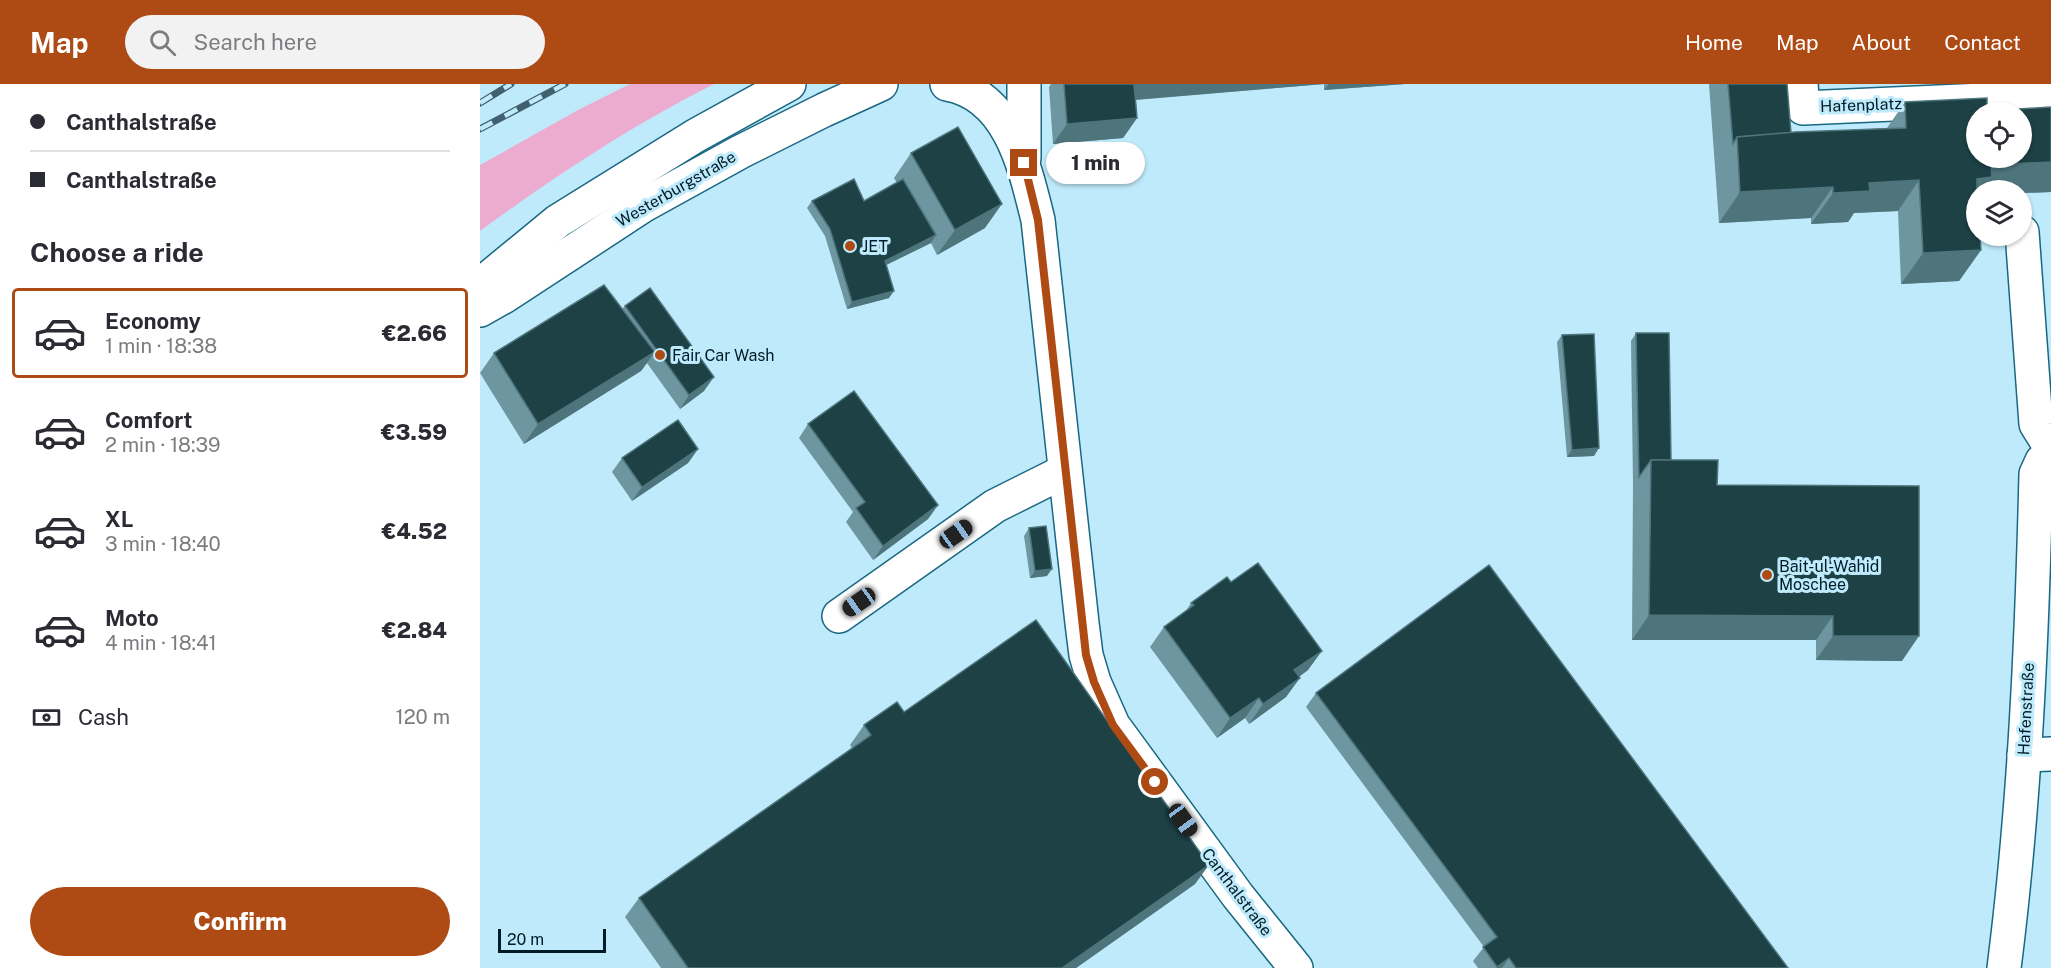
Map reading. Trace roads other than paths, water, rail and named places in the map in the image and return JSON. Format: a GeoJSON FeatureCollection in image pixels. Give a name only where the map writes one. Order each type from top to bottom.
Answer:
{"type":"FeatureCollection","features":[{"type":"Feature","properties":{"kind":"street","name":"Westerburgstraße"},"geometry":{"type":"LineString","coordinates":[[480,285],[558,221],[695,136],[789,84]]}},
{"type":"Feature","properties":{"kind":"street","name":"Westerburgstraße"},"geometry":{"type":"LineString","coordinates":[[480,310],[506,296],[644,205],[750,147],[881,84]]}},
{"type":"Feature","properties":{"kind":"street","name":"Canthalstraße"},"geometry":{"type":"LineString","coordinates":[[947,84],[959,86],[978,96],[997,111],[1024,163],[1038,220],[1086,655],[1094,682],[1113,725],[1238,896],[1296,968]]}},
{"type":"Feature","properties":{"kind":"street","name":"Canthalstraße"},"geometry":{"type":"LineString","coordinates":[[1024,84],[1024,163]]}},
{"type":"Feature","properties":{"kind":"street","name":"Hafenplatz"},"geometry":{"type":"LineString","coordinates":[[1802,84],[1803,108],[1966,106]]}},
{"type":"Feature","properties":{"kind":"street","name":"Hafenplatz"},"geometry":{"type":"LineString","coordinates":[[2031,102],[2051,97]]}},
{"type":"Feature","properties":{"kind":"street"},"geometry":{"type":"LineString","coordinates":[[2023,246],[2036,424],[2051,448]]}},
{"type":"Feature","properties":{"kind":"street","name":"Hafenstraße"},"geometry":{"type":"LineString","coordinates":[[2004,968],[2014,889],[2037,755],[2036,474],[2042,461],[2051,454]]}},
{"type":"Feature","properties":{"kind":"street"},"geometry":{"type":"LineString","coordinates":[[839,616],[995,506],[1065,471]]}},
{"type":"Feature","properties":{"kind":"railway"},"geometry":{"type":"LineString","coordinates":[[480,103],[511,84]]}},
{"type":"Feature","properties":{"kind":"railway"},"geometry":{"type":"LineString","coordinates":[[480,129],[565,84]]}},
{"type":"Feature","properties":{"kind":"place","name":"JET"},"geometry":{"type":"Point","coordinates":[850,246]}},
{"type":"Feature","properties":{"kind":"place","name":"Fair Car Wash"},"geometry":{"type":"Point","coordinates":[660,355]}},
{"type":"Feature","properties":{"kind":"place","name":"Bait-ul-Wahid Moschee"},"geometry":{"type":"Point","coordinates":[1767,575]}}]}
